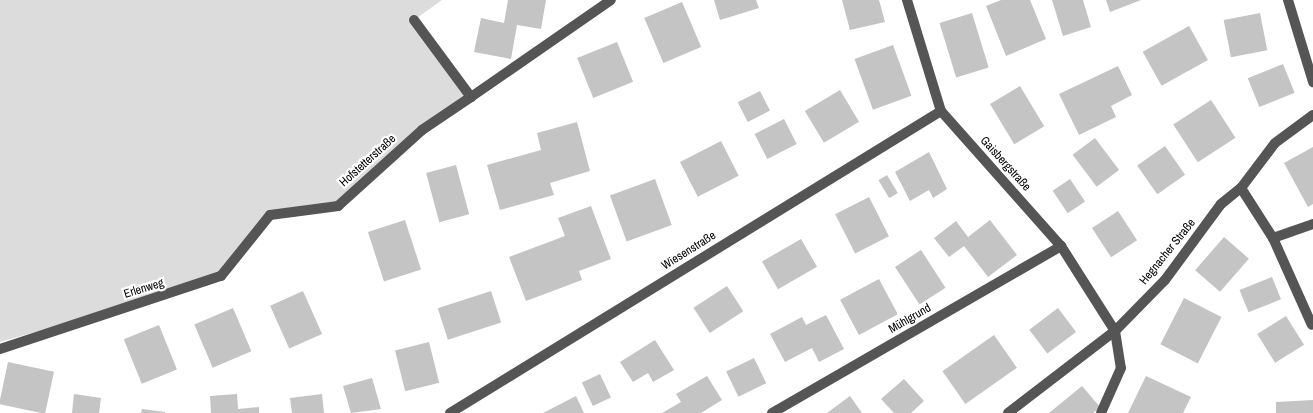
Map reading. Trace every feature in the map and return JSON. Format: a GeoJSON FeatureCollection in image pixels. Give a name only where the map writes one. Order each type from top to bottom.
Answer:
{"type":"FeatureCollection","features":[{"type":"Feature","properties":{"kind":"street","name":"Hofstetterstraße"},"geometry":{"type":"LineString","coordinates":[[270,215],[338,206],[422,130],[610,0]]}},
{"type":"Feature","properties":{"kind":"street"},"geometry":{"type":"LineString","coordinates":[[1288,0],[1313,82]]}},
{"type":"Feature","properties":{"kind":"street","name":"Gaisbergstraße"},"geometry":{"type":"LineString","coordinates":[[909,1],[941,110],[1061,246],[1115,331]]}},
{"type":"Feature","properties":{"kind":"street"},"geometry":{"type":"LineString","coordinates":[[414,20],[471,97]]}},
{"type":"Feature","properties":{"kind":"street","name":"Wiesenstraße"},"geometry":{"type":"LineString","coordinates":[[450,413],[941,110]]}},
{"type":"Feature","properties":{"kind":"street","name":"Hegnacher Straße"},"geometry":{"type":"LineString","coordinates":[[1008,413],[1115,331],[1165,280],[1222,204],[1241,188],[1276,143],[1313,116]]}},
{"type":"Feature","properties":{"kind":"street"},"geometry":{"type":"LineString","coordinates":[[1241,188],[1273,238],[1312,325]]}},
{"type":"Feature","properties":{"kind":"street","name":"Erlenweg"},"geometry":{"type":"LineString","coordinates":[[0,349],[221,276],[270,215]]}},
{"type":"Feature","properties":{"kind":"street"},"geometry":{"type":"LineString","coordinates":[[1273,238],[1313,224]]}},
{"type":"Feature","properties":{"kind":"street","name":"Mühlgrund"},"geometry":{"type":"LineString","coordinates":[[772,413],[1061,246]]}},
{"type":"Feature","properties":{"kind":"street"},"geometry":{"type":"LineString","coordinates":[[1101,413],[1121,368],[1115,331]]}},
{"type":"Feature","properties":{"kind":"shaded area"},"geometry":{"type":"Polygon","coordinates":[[[0,0],[442,0],[414,20],[471,97],[422,130],[338,206],[270,215],[210,281],[0,342],[0,0]]]}},
{"type":"Feature","properties":{"kind":"building"},"geometry":{"type":"Polygon","coordinates":[[[508,0],[546,0],[541,29],[517,25],[511,59],[474,52],[481,18],[504,23],[508,0]]]}},
{"type":"Feature","properties":{"kind":"building"},"geometry":{"type":"Polygon","coordinates":[[[714,0],[756,0],[759,8],[720,20],[714,0]]]}},
{"type":"Feature","properties":{"kind":"building"},"geometry":{"type":"Polygon","coordinates":[[[842,0],[879,0],[885,22],[850,30],[842,0]]]}},
{"type":"Feature","properties":{"kind":"building"},"geometry":{"type":"Polygon","coordinates":[[[1001,0],[1030,0],[1046,39],[1006,56],[986,6],[1001,0]]]}},
{"type":"Feature","properties":{"kind":"building"},"geometry":{"type":"Polygon","coordinates":[[[1052,0],[1083,0],[1091,27],[1063,36],[1052,0]]]}},
{"type":"Feature","properties":{"kind":"building"},"geometry":{"type":"Polygon","coordinates":[[[1106,0],[1141,0],[1110,12],[1106,0]]]}},
{"type":"Feature","properties":{"kind":"building"},"geometry":{"type":"Polygon","coordinates":[[[682,2],[701,47],[663,63],[644,18],[682,2]]]}},
{"type":"Feature","properties":{"kind":"building"},"geometry":{"type":"Polygon","coordinates":[[[972,13],[989,68],[956,77],[939,23],[972,13]]]}},
{"type":"Feature","properties":{"kind":"building"},"geometry":{"type":"Polygon","coordinates":[[[1260,13],[1267,50],[1231,57],[1224,20],[1260,13]]]}},
{"type":"Feature","properties":{"kind":"building"},"geometry":{"type":"Polygon","coordinates":[[[1189,26],[1208,60],[1162,86],[1143,52],[1189,26]]]}},
{"type":"Feature","properties":{"kind":"building"},"geometry":{"type":"Polygon","coordinates":[[[617,42],[633,82],[593,98],[577,58],[617,42]]]}},
{"type":"Feature","properties":{"kind":"building"},"geometry":{"type":"Polygon","coordinates":[[[893,45],[911,96],[873,110],[854,59],[893,45]]]}},
{"type":"Feature","properties":{"kind":"building"},"geometry":{"type":"Polygon","coordinates":[[[1283,64],[1295,93],[1259,107],[1248,78],[1283,64]]]}},
{"type":"Feature","properties":{"kind":"building"},"geometry":{"type":"Polygon","coordinates":[[[1118,66],[1132,95],[1111,106],[1116,117],[1079,135],[1059,94],[1118,66]]]}},
{"type":"Feature","properties":{"kind":"building"},"geometry":{"type":"Polygon","coordinates":[[[1020,86],[1044,126],[1014,144],[990,104],[1020,86]]]}},
{"type":"Feature","properties":{"kind":"building"},"geometry":{"type":"Polygon","coordinates":[[[840,90],[859,122],[824,143],[805,111],[840,90]]]}},
{"type":"Feature","properties":{"kind":"building"},"geometry":{"type":"Polygon","coordinates":[[[760,91],[770,111],[748,122],[738,102],[760,91]]]}},
{"type":"Feature","properties":{"kind":"building"},"geometry":{"type":"Polygon","coordinates":[[[1211,100],[1236,138],[1198,162],[1173,125],[1211,100]]]}},
{"type":"Feature","properties":{"kind":"building"},"geometry":{"type":"Polygon","coordinates":[[[784,119],[797,144],[767,159],[755,134],[784,119]]]}},
{"type":"Feature","properties":{"kind":"building"},"geometry":{"type":"Polygon","coordinates":[[[577,122],[590,171],[550,183],[554,195],[500,210],[487,165],[541,150],[537,133],[577,122]]]}},
{"type":"Feature","properties":{"kind":"building"},"geometry":{"type":"Polygon","coordinates":[[[1095,138],[1119,170],[1097,187],[1073,155],[1095,138]]]}},
{"type":"Feature","properties":{"kind":"building"},"geometry":{"type":"Polygon","coordinates":[[[721,141],[739,176],[698,197],[680,162],[721,141]]]}},
{"type":"Feature","properties":{"kind":"building"},"geometry":{"type":"Polygon","coordinates":[[[1165,146],[1185,175],[1157,194],[1137,166],[1165,146]]]}},
{"type":"Feature","properties":{"kind":"building"},"geometry":{"type":"Polygon","coordinates":[[[1313,147],[1313,204],[1308,207],[1284,163],[1313,147]]]}},
{"type":"Feature","properties":{"kind":"building"},"geometry":{"type":"Polygon","coordinates":[[[929,152],[947,189],[933,198],[929,190],[910,201],[895,172],[929,152]]]}},
{"type":"Feature","properties":{"kind":"building"},"geometry":{"type":"Polygon","coordinates":[[[456,165],[469,214],[439,222],[426,173],[456,165]]]}},
{"type":"Feature","properties":{"kind":"building"},"geometry":{"type":"Polygon","coordinates":[[[887,175],[898,193],[889,198],[878,180],[887,175]]]}},
{"type":"Feature","properties":{"kind":"building"},"geometry":{"type":"Polygon","coordinates":[[[655,179],[672,225],[627,241],[610,195],[655,179]]]}},
{"type":"Feature","properties":{"kind":"building"},"geometry":{"type":"Polygon","coordinates":[[[1070,179],[1085,201],[1068,213],[1053,191],[1070,179]]]}},
{"type":"Feature","properties":{"kind":"building"},"geometry":{"type":"Polygon","coordinates":[[[869,197],[889,236],[855,253],[835,214],[869,197]]]}},
{"type":"Feature","properties":{"kind":"building"},"geometry":{"type":"Polygon","coordinates":[[[591,206],[611,259],[579,271],[582,280],[526,301],[509,257],[565,236],[558,218],[591,206]]]}},
{"type":"Feature","properties":{"kind":"building"},"geometry":{"type":"Polygon","coordinates":[[[1118,211],[1137,240],[1111,257],[1092,228],[1118,211]]]}},
{"type":"Feature","properties":{"kind":"building"},"geometry":{"type":"Polygon","coordinates":[[[405,220],[421,269],[384,282],[368,232],[405,220]]]}},
{"type":"Feature","properties":{"kind":"building"},"geometry":{"type":"Polygon","coordinates":[[[990,220],[1017,255],[988,277],[964,246],[949,257],[934,238],[956,221],[968,237],[990,220]]]}},
{"type":"Feature","properties":{"kind":"building"},"geometry":{"type":"Polygon","coordinates":[[[1224,237],[1249,259],[1220,292],[1195,270],[1224,237]]]}},
{"type":"Feature","properties":{"kind":"building"},"geometry":{"type":"Polygon","coordinates":[[[801,239],[817,267],[778,289],[762,262],[801,239]]]}},
{"type":"Feature","properties":{"kind":"building"},"geometry":{"type":"Polygon","coordinates":[[[921,250],[946,288],[920,305],[895,267],[921,250]]]}},
{"type":"Feature","properties":{"kind":"building"},"geometry":{"type":"Polygon","coordinates":[[[1272,277],[1281,299],[1249,312],[1240,290],[1272,277]]]}},
{"type":"Feature","properties":{"kind":"building"},"geometry":{"type":"Polygon","coordinates":[[[879,279],[898,314],[859,335],[840,300],[879,279]]]}},
{"type":"Feature","properties":{"kind":"building"},"geometry":{"type":"Polygon","coordinates":[[[727,286],[743,311],[710,333],[693,308],[727,286]]]}},
{"type":"Feature","properties":{"kind":"building"},"geometry":{"type":"Polygon","coordinates":[[[303,291],[322,334],[289,349],[270,306],[303,291]]]}},
{"type":"Feature","properties":{"kind":"building"},"geometry":{"type":"Polygon","coordinates":[[[491,291],[501,322],[448,340],[438,308],[491,291]]]}},
{"type":"Feature","properties":{"kind":"building"},"geometry":{"type":"Polygon","coordinates":[[[1184,298],[1221,317],[1198,363],[1160,344],[1184,298]]]}},
{"type":"Feature","properties":{"kind":"building"},"geometry":{"type":"Polygon","coordinates":[[[233,308],[251,351],[213,368],[194,324],[233,308]]]}},
{"type":"Feature","properties":{"kind":"building"},"geometry":{"type":"Polygon","coordinates":[[[1058,308],[1076,332],[1047,354],[1029,330],[1058,308]]]}},
{"type":"Feature","properties":{"kind":"building"},"geometry":{"type":"Polygon","coordinates":[[[826,315],[844,349],[819,362],[812,348],[785,362],[770,334],[802,317],[806,325],[826,315]]]}},
{"type":"Feature","properties":{"kind":"building"},"geometry":{"type":"Polygon","coordinates":[[[1286,316],[1304,345],[1275,363],[1257,334],[1286,316]]]}},
{"type":"Feature","properties":{"kind":"building"},"geometry":{"type":"Polygon","coordinates":[[[159,325],[177,370],[142,384],[124,339],[159,325]]]}},
{"type":"Feature","properties":{"kind":"building"},"geometry":{"type":"Polygon","coordinates":[[[994,335],[1017,368],[965,404],[942,371],[994,335]]]}},
{"type":"Feature","properties":{"kind":"building"},"geometry":{"type":"Polygon","coordinates":[[[655,340],[674,370],[653,382],[648,373],[633,382],[620,362],[655,340]]]}},
{"type":"Feature","properties":{"kind":"building"},"geometry":{"type":"Polygon","coordinates":[[[429,342],[439,383],[405,391],[395,350],[429,342]]]}},
{"type":"Feature","properties":{"kind":"building"},"geometry":{"type":"Polygon","coordinates":[[[754,358],[766,383],[738,397],[726,372],[754,358]]]}},
{"type":"Feature","properties":{"kind":"building"},"geometry":{"type":"Polygon","coordinates":[[[8,362],[54,372],[45,413],[0,404],[8,362]]]}},
{"type":"Feature","properties":{"kind":"building"},"geometry":{"type":"Polygon","coordinates":[[[600,374],[611,398],[593,406],[582,382],[600,374]]]}},
{"type":"Feature","properties":{"kind":"building"},"geometry":{"type":"Polygon","coordinates":[[[707,376],[722,400],[701,413],[662,413],[681,402],[676,394],[707,376]]]}},
{"type":"Feature","properties":{"kind":"building"},"geometry":{"type":"Polygon","coordinates":[[[1146,376],[1191,397],[1183,413],[1128,413],[1146,376]]]}},
{"type":"Feature","properties":{"kind":"building"},"geometry":{"type":"Polygon","coordinates":[[[372,378],[381,409],[351,413],[343,386],[372,378]]]}},
{"type":"Feature","properties":{"kind":"building"},"geometry":{"type":"Polygon","coordinates":[[[904,379],[924,401],[911,413],[894,413],[881,399],[904,379]]]}},
{"type":"Feature","properties":{"kind":"building"},"geometry":{"type":"Polygon","coordinates":[[[1082,386],[1100,407],[1093,413],[1049,413],[1082,386]]]}},
{"type":"Feature","properties":{"kind":"building"},"geometry":{"type":"Polygon","coordinates":[[[74,394],[101,398],[99,413],[72,413],[74,394]]]}},
{"type":"Feature","properties":{"kind":"building"},"geometry":{"type":"Polygon","coordinates":[[[237,394],[238,409],[259,407],[259,413],[211,413],[210,396],[237,394]]]}},
{"type":"Feature","properties":{"kind":"building"},"geometry":{"type":"Polygon","coordinates":[[[322,394],[324,413],[292,413],[290,398],[322,394]]]}},
{"type":"Feature","properties":{"kind":"building"},"geometry":{"type":"Polygon","coordinates":[[[576,396],[584,413],[543,413],[576,396]]]}},
{"type":"Feature","properties":{"kind":"building"},"geometry":{"type":"Polygon","coordinates":[[[850,396],[862,413],[827,413],[850,396]]]}},
{"type":"Feature","properties":{"kind":"building"},"geometry":{"type":"Polygon","coordinates":[[[1313,400],[1313,413],[1276,413],[1276,402],[1313,400]]]}},
{"type":"Feature","properties":{"kind":"building"},"geometry":{"type":"Polygon","coordinates":[[[142,409],[165,412],[165,413],[141,413],[142,409]]]}}]}
